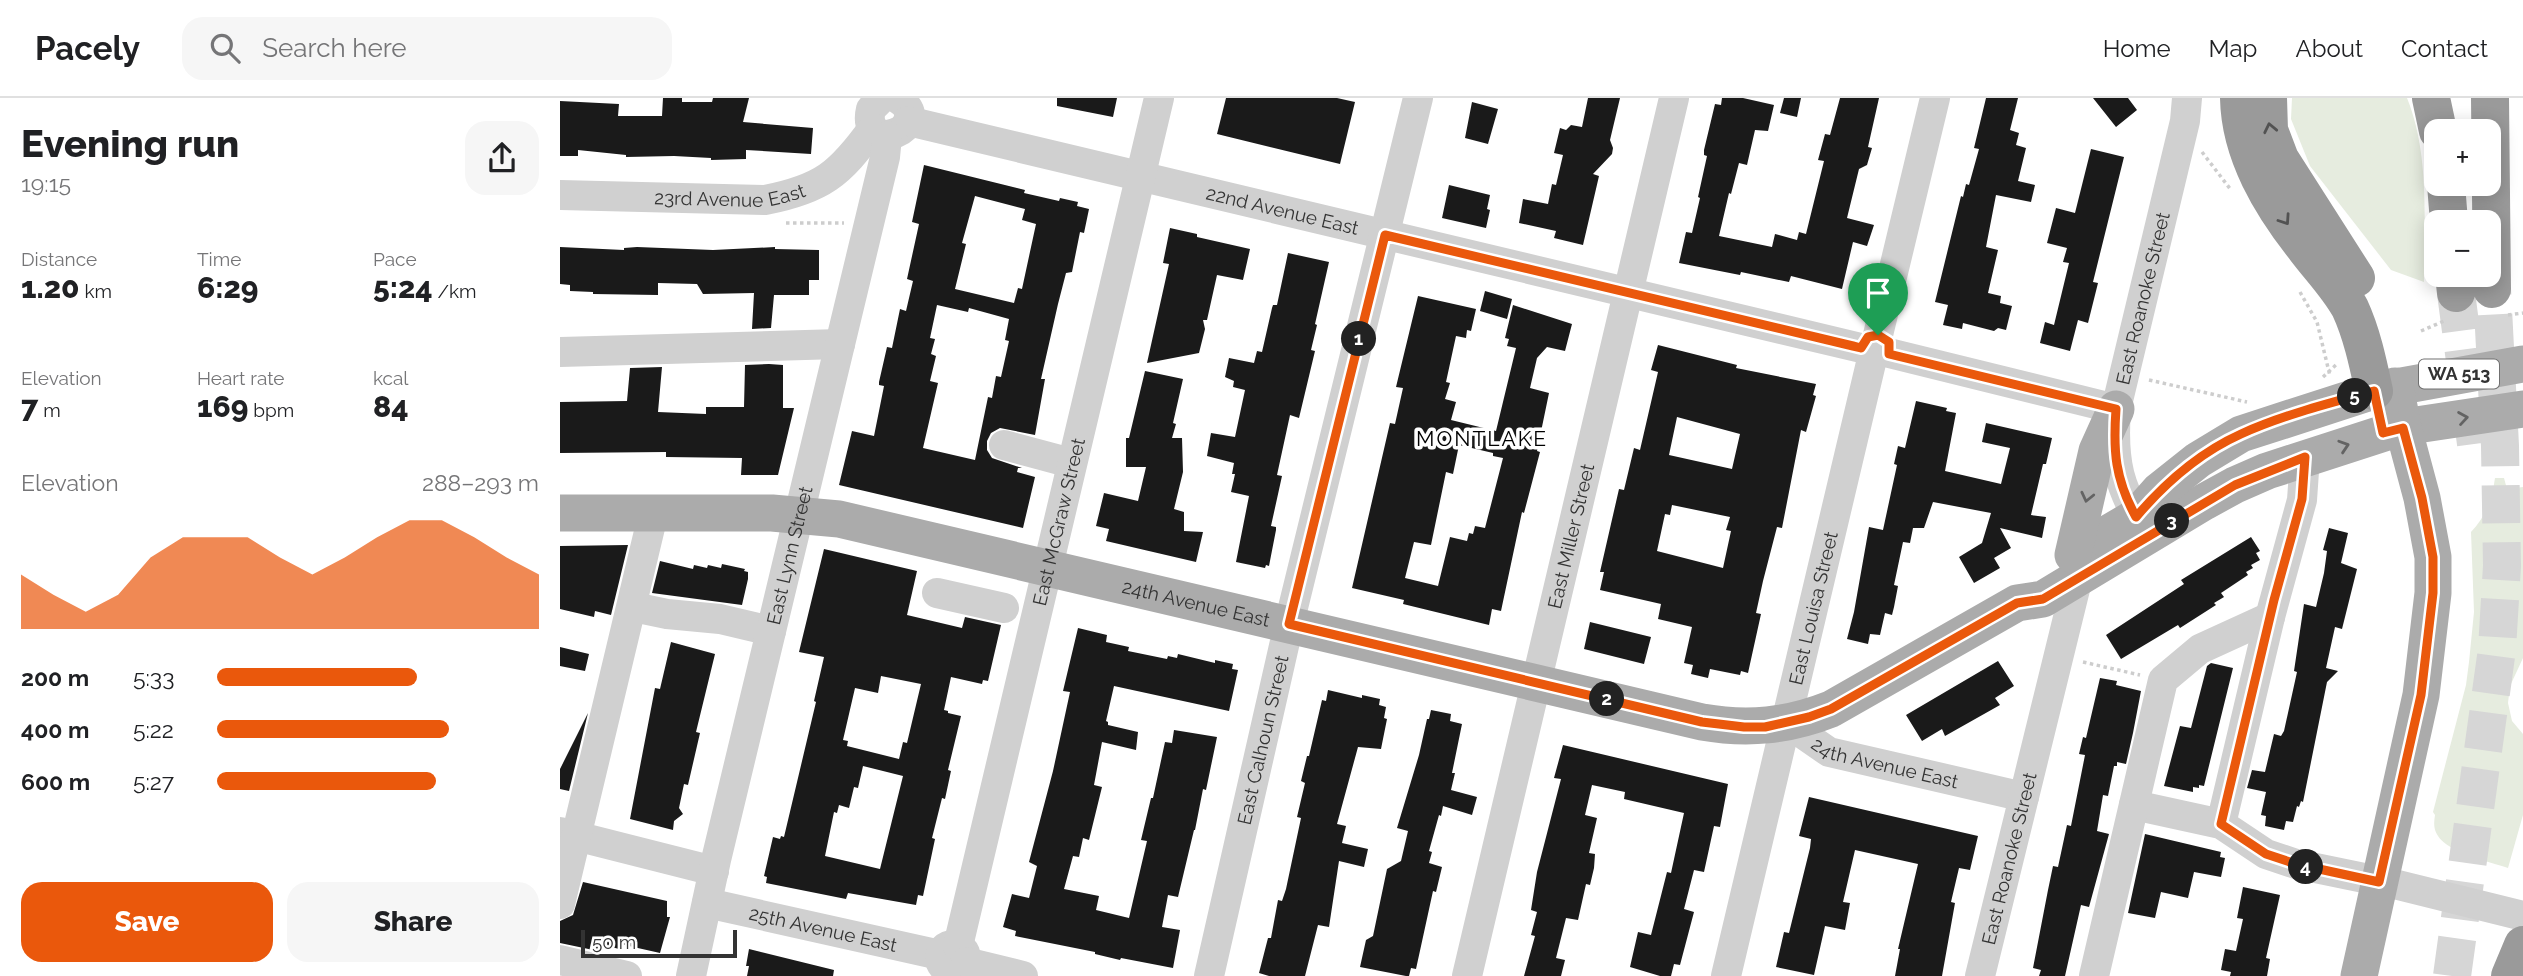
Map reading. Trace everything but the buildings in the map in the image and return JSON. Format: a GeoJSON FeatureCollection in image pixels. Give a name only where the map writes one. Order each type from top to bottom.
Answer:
{"type":"FeatureCollection","features":[{"type":"Feature","properties":{"kind":"highway"},"geometry":{"type":"LineString","coordinates":[[2239,98],[2243,135],[2270,198],[2350,310],[2364,348],[2384,388]]}},
{"type":"Feature","properties":{"kind":"highway"},"geometry":{"type":"LineString","coordinates":[[2268,98],[2269,130],[2280,159],[2367,294],[2384,388]]}},
{"type":"Feature","properties":{"kind":"highway"},"geometry":{"type":"LineString","coordinates":[[2431,98],[2435,119]]}},
{"type":"Feature","properties":{"kind":"highway"},"geometry":{"type":"LineString","coordinates":[[2476,210],[2490,98]]}},
{"type":"Feature","properties":{"kind":"highway"},"geometry":{"type":"LineString","coordinates":[[2510,976],[2523,945]]}},
{"type":"Feature","properties":{"kind":"main road","name":"WA 513"},"geometry":{"type":"LineString","coordinates":[[2384,388],[2523,364]]}},
{"type":"Feature","properties":{"kind":"main road"},"geometry":{"type":"LineString","coordinates":[[2142,526],[2158,491],[2198,460],[2241,434],[2384,388],[2393,430],[2422,498],[2433,557],[2433,593],[2421,695],[2336,976]]}},
{"type":"Feature","properties":{"kind":"main road"},"geometry":{"type":"LineString","coordinates":[[2076,566],[2097,451],[2116,409]]}},
{"type":"Feature","properties":{"kind":"main road","name":"WA 513"},"geometry":{"type":"LineString","coordinates":[[2393,430],[2523,409]]}},
{"type":"Feature","properties":{"kind":"main road"},"geometry":{"type":"LineString","coordinates":[[1787,723],[1831,709],[2017,603],[2033,580],[2076,566],[2142,526],[2305,457],[2393,430]]}},
{"type":"Feature","properties":{"kind":"main road","name":"24th Avenue East"},"geometry":{"type":"LineString","coordinates":[[560,513],[772,513],[839,519],[1723,726],[1765,727],[1787,723]]}},
{"type":"Feature","properties":{"kind":"main road"},"geometry":{"type":"LineString","coordinates":[[2359,976],[2367,880]]}},
{"type":"Feature","properties":{"kind":"street","name":"East McGraw Street"},"geometry":{"type":"LineString","coordinates":[[953,962],[1158,98]]}},
{"type":"Feature","properties":{"kind":"street","name":"East Calhoun Street"},"geometry":{"type":"LineString","coordinates":[[1209,976],[1289,624],[1418,98]]}},
{"type":"Feature","properties":{"kind":"street","name":"East Miller Street"},"geometry":{"type":"LineString","coordinates":[[1467,976],[1674,98]]}},
{"type":"Feature","properties":{"kind":"street","name":"East Louisa Street"},"geometry":{"type":"LineString","coordinates":[[1726,976],[1935,98]]}},
{"type":"Feature","properties":{"kind":"street","name":"East Roanoke Street"},"geometry":{"type":"LineString","coordinates":[[2142,526],[2126,499],[2117,470],[2114,441],[2116,409],[2185,121],[2187,98]]}},
{"type":"Feature","properties":{"kind":"street","name":"22nd Avenue East"},"geometry":{"type":"LineString","coordinates":[[889,108],[1140,175],[2116,409]]}},
{"type":"Feature","properties":{"kind":"street","name":"23rd Avenue East"},"geometry":{"type":"LineString","coordinates":[[560,195],[765,200],[793,195],[817,186],[841,168],[889,108]]}},
{"type":"Feature","properties":{"kind":"street","name":"East Lynn Street"},"geometry":{"type":"LineString","coordinates":[[691,976],[885,157],[889,108]]}},
{"type":"Feature","properties":{"kind":"street"},"geometry":{"type":"LineString","coordinates":[[560,352],[839,344]]}},
{"type":"Feature","properties":{"kind":"street"},"geometry":{"type":"LineString","coordinates":[[1004,445],[1071,463]]}},
{"type":"Feature","properties":{"kind":"street"},"geometry":{"type":"LineString","coordinates":[[2221,824],[2270,617],[2302,499],[2305,457]]}},
{"type":"Feature","properties":{"kind":"street"},"geometry":{"type":"LineString","coordinates":[[560,904],[568,834],[653,515]]}},
{"type":"Feature","properties":{"kind":"street","name":"East Roanoke Street"},"geometry":{"type":"LineString","coordinates":[[1980,976],[2076,566]]}},
{"type":"Feature","properties":{"kind":"street"},"geometry":{"type":"LineString","coordinates":[[937,593],[1004,608]]}},
{"type":"Feature","properties":{"kind":"street"},"geometry":{"type":"LineString","coordinates":[[643,608],[771,631]]}},
{"type":"Feature","properties":{"kind":"street"},"geometry":{"type":"LineString","coordinates":[[2094,976],[2163,680],[2200,649],[2270,617]]}},
{"type":"Feature","properties":{"kind":"street","name":"24th Avenue East"},"geometry":{"type":"LineString","coordinates":[[1787,723],[1829,752],[2024,797]]}},
{"type":"Feature","properties":{"kind":"street"},"geometry":{"type":"LineString","coordinates":[[2134,805],[2221,824],[2266,854],[2296,864],[2523,916]]}},
{"type":"Feature","properties":{"kind":"street"},"geometry":{"type":"LineString","coordinates":[[568,834],[714,871]]}},
{"type":"Feature","properties":{"kind":"street","name":"25th Avenue East"},"geometry":{"type":"LineString","coordinates":[[707,902],[953,962],[1023,976]]}},
{"type":"Feature","properties":{"kind":"street"},"geometry":{"type":"LineString","coordinates":[[560,960],[628,976]]}},
{"type":"Feature","properties":{"kind":"path"},"geometry":{"type":"LineString","coordinates":[[783,223],[846,223]]}},
{"type":"Feature","properties":{"kind":"path"},"geometry":{"type":"LineString","coordinates":[[2147,380],[2254,404]]}},
{"type":"Feature","properties":{"kind":"path"},"geometry":{"type":"LineString","coordinates":[[2081,661],[2163,680]]}},
{"type":"Feature","properties":{"kind":"shaded area"},"geometry":{"type":"Polygon","coordinates":[[[2292,98],[2407,98],[2422,165],[2425,210],[2424,282],[2391,270],[2310,166],[2291,119],[2292,98]]]}},
{"type":"Feature","properties":{"kind":"shaded area"},"geometry":{"type":"Polygon","coordinates":[[[2495,478],[2504,478],[2507,489],[2523,487],[2523,658],[2510,686],[2508,703],[2512,721],[2523,734],[2523,815],[2508,868],[2470,856],[2443,842],[2435,831],[2433,812],[2466,685],[2474,612],[2471,532],[2488,507],[2495,478]]]}},
{"type":"Feature","properties":{"kind":"tunnel"},"geometry":{"type":"LineString","coordinates":[[2452,976],[2497,649],[2502,566],[2500,446],[2492,289]]}},
{"type":"Feature","properties":{"kind":"tunnel"},"geometry":{"type":"LineString","coordinates":[[2456,293],[2477,451]]}},
{"type":"Feature","properties":{"kind":"district","name":"MONTLAKE"},"geometry":{"type":"Point","coordinates":[1482,439]}},
{"type":"Feature","properties":{"kind":"route"},"geometry":{"type":"LineString","coordinates":[[1385,235],[1861,348],[1865,339],[1878,335],[1889,342],[1889,354],[2116,409],[2114,441],[2117,470],[2126,499],[2136,517],[2158,491],[2198,460],[2241,434],[2333,402],[2374,391],[2383,433],[2403,428],[2422,498],[2433,557],[2433,593],[2421,695],[2379,882],[2296,864],[2266,854],[2221,824],[2274,600],[2302,499],[2305,457],[2235,485],[2043,599],[2017,603],[1831,709],[1765,727],[1723,726],[1702,722],[1289,624],[1385,235]]}}]}
